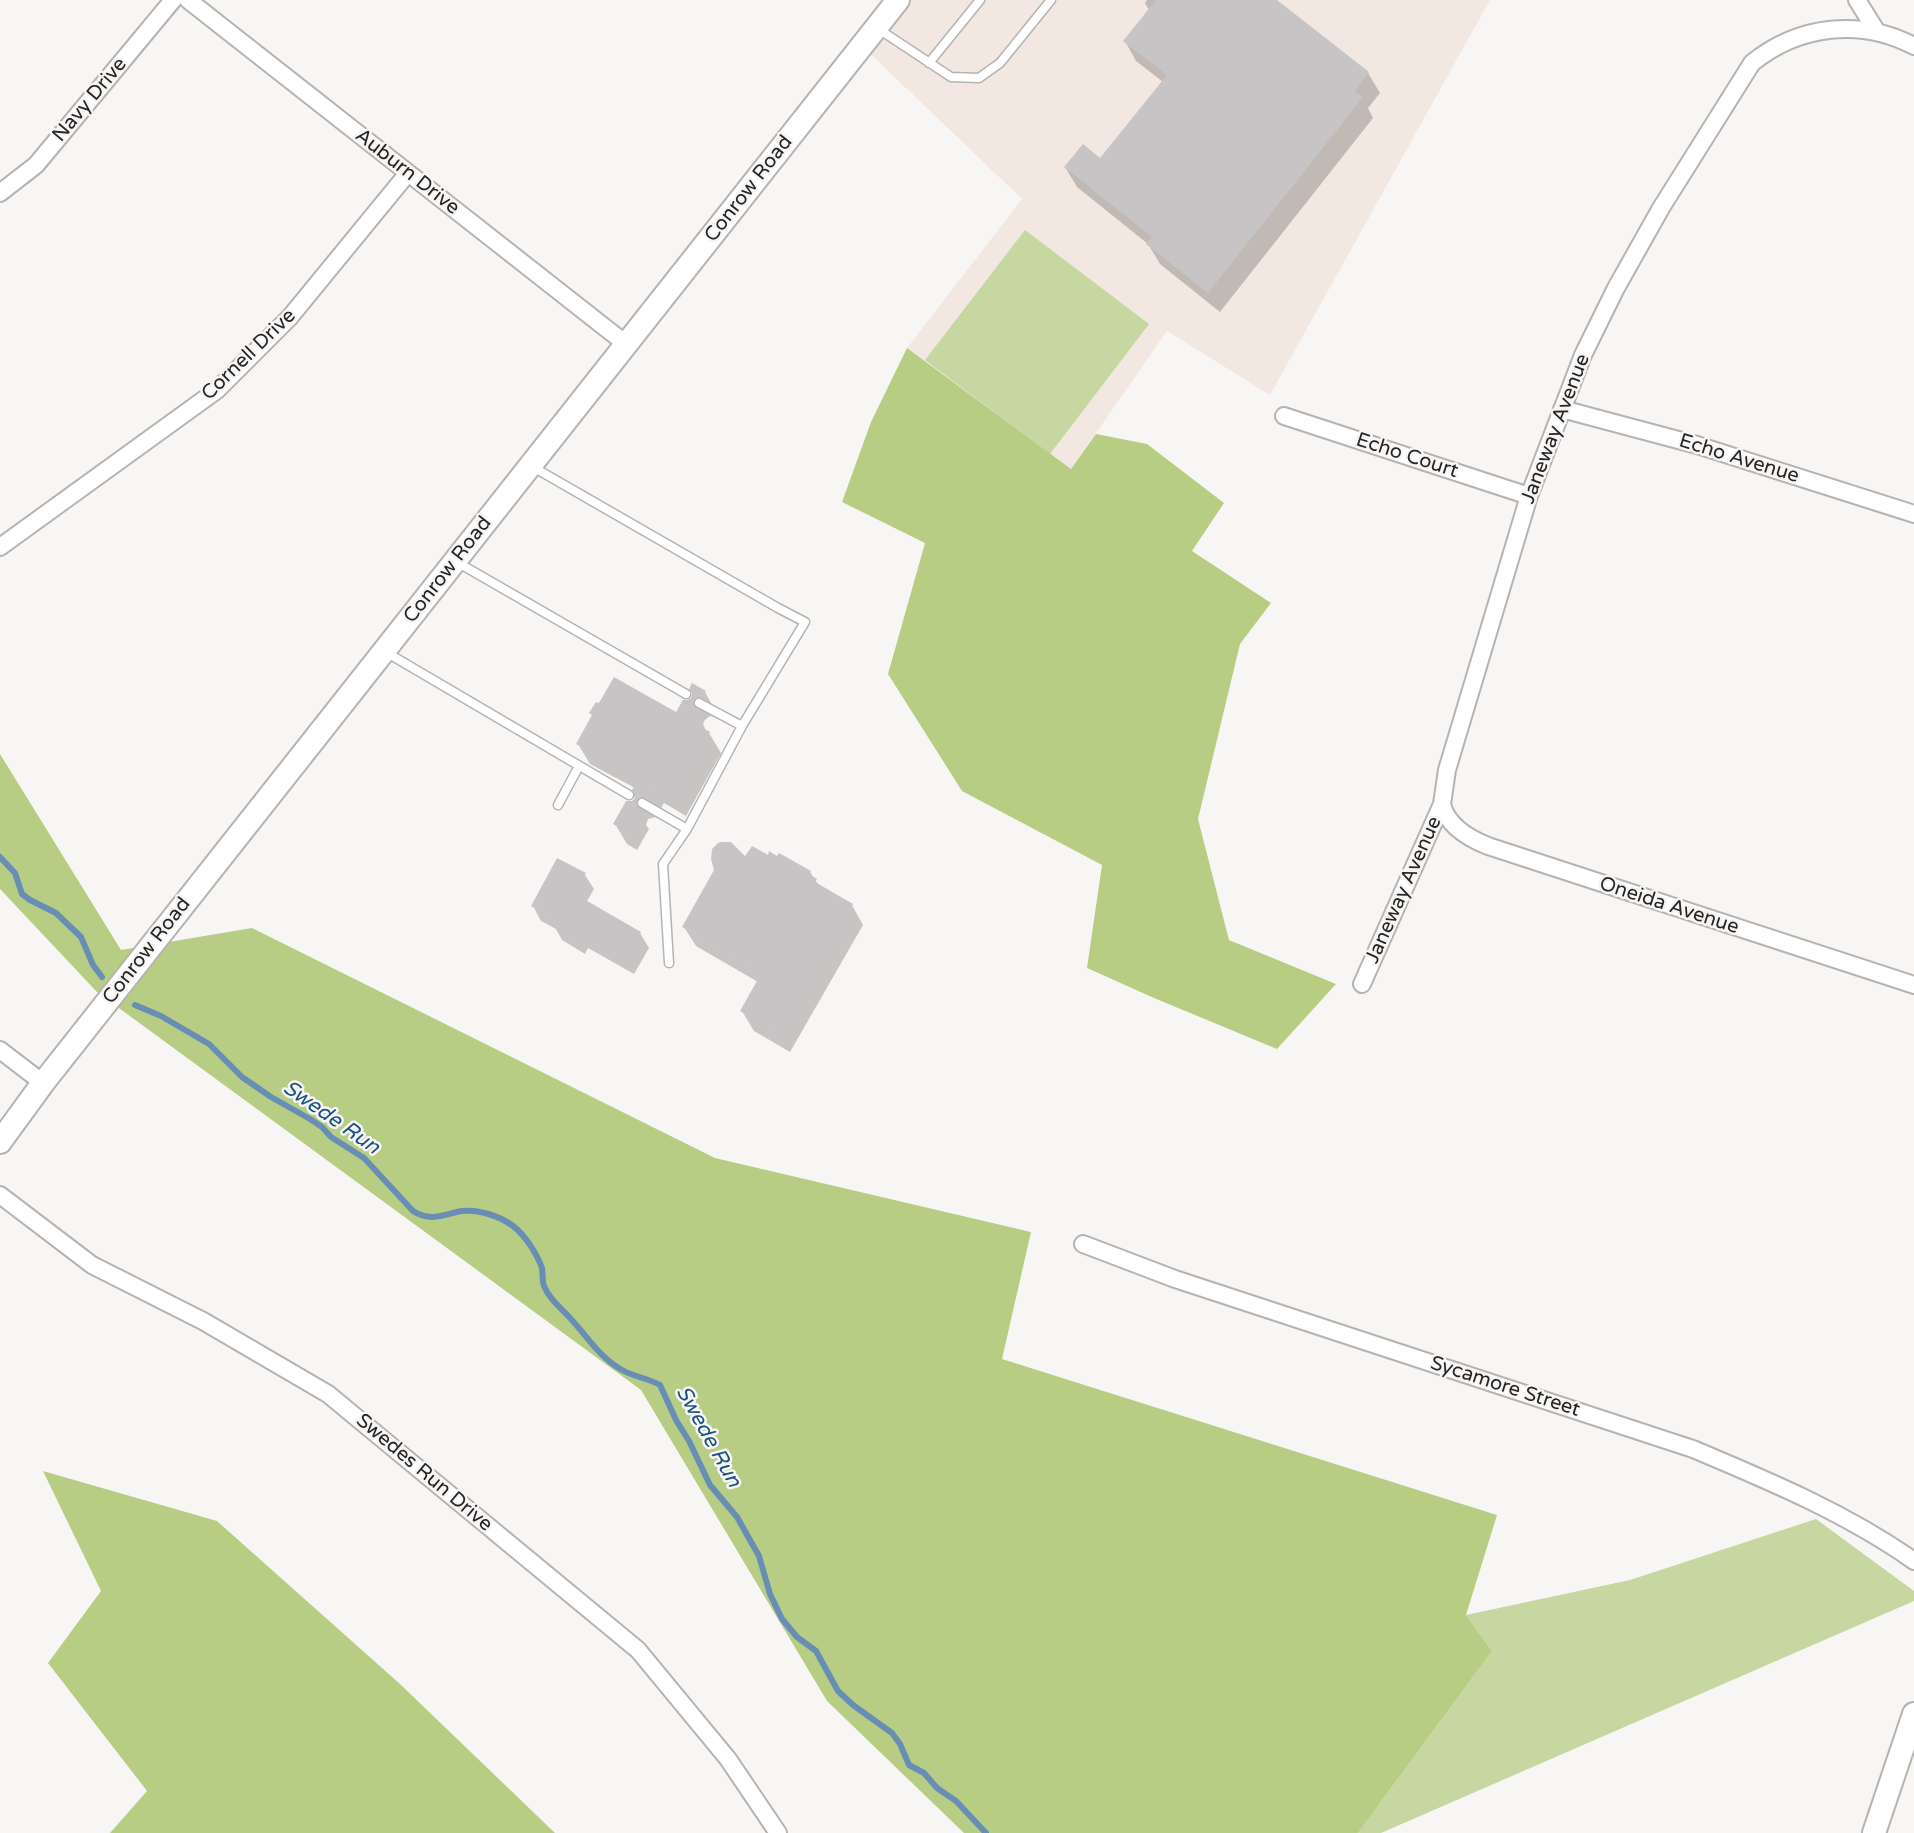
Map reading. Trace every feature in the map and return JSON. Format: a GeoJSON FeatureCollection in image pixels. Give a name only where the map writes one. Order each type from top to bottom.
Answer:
{"type":"FeatureCollection","features":[{"type":"Feature","properties":{"kind":"street","name":"Navy Drive"},"geometry":{"type":"LineString","coordinates":[[0,193],[36,165],[173,0]]}},
{"type":"Feature","properties":{"kind":"street","name":"Auburn Drive"},"geometry":{"type":"LineString","coordinates":[[188,0],[626,344]]}},
{"type":"Feature","properties":{"kind":"street","name":"Conrow Road"},"geometry":{"type":"LineString","coordinates":[[0,1142],[43,1083],[898,0]]}},
{"type":"Feature","properties":{"kind":"street"},"geometry":{"type":"LineString","coordinates":[[1857,0],[1877,32]]}},
{"type":"Feature","properties":{"kind":"street","name":"Janeway Avenue"},"geometry":{"type":"LineString","coordinates":[[1362,984],[1442,804],[1447,770],[1529,496],[1583,354],[1616,288],[1699,145],[1752,63],[1766,51],[1803,34],[1842,28],[1877,32],[1899,38],[1914,46]]}},
{"type":"Feature","properties":{"kind":"street","name":"Cornell Drive"},"geometry":{"type":"LineString","coordinates":[[0,547],[217,390],[290,317],[408,173]]}},
{"type":"Feature","properties":{"kind":"street","name":"Echo Avenue"},"geometry":{"type":"LineString","coordinates":[[1562,409],[1697,445],[1914,514]]}},
{"type":"Feature","properties":{"kind":"street","name":"Echo Court"},"geometry":{"type":"LineString","coordinates":[[1284,416],[1529,496]]}},
{"type":"Feature","properties":{"kind":"street","name":"Oneida Avenue"},"geometry":{"type":"LineString","coordinates":[[1442,804],[1450,823],[1470,839],[1488,846],[1914,985]]}},
{"type":"Feature","properties":{"kind":"street"},"geometry":{"type":"LineString","coordinates":[[0,1050],[43,1083]]}},
{"type":"Feature","properties":{"kind":"street","name":"Swedes Run Drive"},"geometry":{"type":"LineString","coordinates":[[0,1195],[92,1265],[203,1321],[328,1394],[638,1650],[728,1759],[778,1833]]}},
{"type":"Feature","properties":{"kind":"street","name":"Sycamore Street"},"geometry":{"type":"LineString","coordinates":[[1083,1244],[1175,1279],[1693,1449],[1831,1511],[1888,1543],[1914,1561]]}},
{"type":"Feature","properties":{"kind":"street"},"geometry":{"type":"LineString","coordinates":[[1877,1831],[1914,1714]]}},
{"type":"Feature","properties":{"kind":"lane"},"geometry":{"type":"LineString","coordinates":[[929,63],[980,0]]}},
{"type":"Feature","properties":{"kind":"lane"},"geometry":{"type":"LineString","coordinates":[[876,28],[951,77],[979,78],[1000,63],[1051,0]]}},
{"type":"Feature","properties":{"kind":"lane"},"geometry":{"type":"LineString","coordinates":[[530,466],[805,622],[742,726],[687,829],[663,864],[669,963]]}},
{"type":"Feature","properties":{"kind":"lane"},"geometry":{"type":"LineString","coordinates":[[455,561],[686,694]]}},
{"type":"Feature","properties":{"kind":"lane"},"geometry":{"type":"LineString","coordinates":[[384,651],[629,795]]}},
{"type":"Feature","properties":{"kind":"lane"},"geometry":{"type":"LineString","coordinates":[[699,703],[742,726]]}},
{"type":"Feature","properties":{"kind":"lane"},"geometry":{"type":"LineString","coordinates":[[558,806],[579,766]]}},
{"type":"Feature","properties":{"kind":"lane"},"geometry":{"type":"LineString","coordinates":[[642,803],[687,829]]}},
{"type":"Feature","properties":{"kind":"shaded area"},"geometry":{"type":"Polygon","coordinates":[[[899,0],[1490,0],[1270,395],[1167,331],[1071,469],[907,348],[1022,199],[862,46],[899,0]]]}},
{"type":"Feature","properties":{"kind":"green space"},"geometry":{"type":"Polygon","coordinates":[[[1025,230],[1149,324],[1050,454],[925,360],[1025,230]]]}},
{"type":"Feature","properties":{"kind":"green space"},"geometry":{"type":"Polygon","coordinates":[[[907,348],[1071,469],[1096,434],[1147,444],[1224,503],[1192,551],[1271,603],[1240,644],[1198,819],[1229,940],[1336,984],[1277,1049],[1087,968],[1102,865],[962,791],[888,674],[925,543],[842,502],[871,422],[907,348]]]}},
{"type":"Feature","properties":{"kind":"green space"},"geometry":{"type":"Polygon","coordinates":[[[0,754],[121,950],[252,928],[715,1158],[1031,1232],[1002,1359],[1497,1515],[1466,1615],[1492,1651],[1358,1833],[964,1833],[827,1701],[641,1390],[97,992],[0,889],[0,754]]]}},
{"type":"Feature","properties":{"kind":"green space"},"geometry":{"type":"Polygon","coordinates":[[[43,1471],[217,1521],[400,1684],[555,1833],[110,1833],[147,1791],[48,1663],[101,1591],[43,1471]]]}},
{"type":"Feature","properties":{"kind":"green space"},"geometry":{"type":"Polygon","coordinates":[[[1816,1519],[1914,1591],[1914,1601],[1381,1833],[1358,1833],[1492,1651],[1466,1615],[1630,1580],[1816,1519]]]}},
{"type":"Feature","properties":{"kind":"building"},"geometry":{"type":"Polygon","coordinates":[[[1156,0],[1277,0],[1369,72],[1355,91],[1363,97],[1208,293],[1146,244],[1152,237],[1064,167],[1083,144],[1100,158],[1167,75],[1123,41],[1156,0]]]}},
{"type":"Feature","properties":{"kind":"building"},"geometry":{"type":"Polygon","coordinates":[[[614,677],[676,712],[683,700],[691,698],[692,693],[689,689],[692,683],[706,691],[702,697],[694,700],[693,704],[696,709],[689,720],[710,732],[674,797],[653,784],[645,797],[637,799],[638,808],[625,831],[613,824],[626,801],[632,801],[635,798],[632,790],[639,778],[576,744],[592,715],[589,713],[596,702],[599,703],[614,677]]]}},
{"type":"Feature","properties":{"kind":"building"},"geometry":{"type":"Polygon","coordinates":[[[722,842],[731,842],[745,856],[752,846],[768,855],[769,851],[777,856],[779,853],[811,871],[809,874],[817,879],[815,882],[853,904],[779,1033],[740,1011],[762,972],[682,927],[714,870],[711,859],[712,849],[722,842]]]}},
{"type":"Feature","properties":{"kind":"building"},"geometry":{"type":"Polygon","coordinates":[[[557,858],[586,873],[575,894],[641,932],[626,960],[580,934],[577,940],[552,925],[555,920],[531,906],[557,858]]]}},
{"type":"Feature","properties":{"kind":"waterway","name":"Swede Run"},"geometry":{"type":"LineString","coordinates":[[0,857],[15,873],[22,894],[56,913],[81,937],[93,965],[102,977]]}},
{"type":"Feature","properties":{"kind":"waterway","name":"Swede Run"},"geometry":{"type":"LineString","coordinates":[[135,1005],[161,1016],[209,1044],[242,1077],[310,1119],[331,1137],[364,1158],[413,1211],[431,1217],[461,1211],[481,1212],[502,1219],[517,1230],[537,1257],[542,1268],[546,1291],[594,1346],[622,1370],[660,1385],[710,1485],[737,1517],[759,1556],[770,1594],[782,1619],[797,1637],[816,1651],[838,1691],[853,1705],[892,1733],[900,1744],[909,1765],[924,1773],[937,1788],[956,1801],[986,1833]]}}]}
